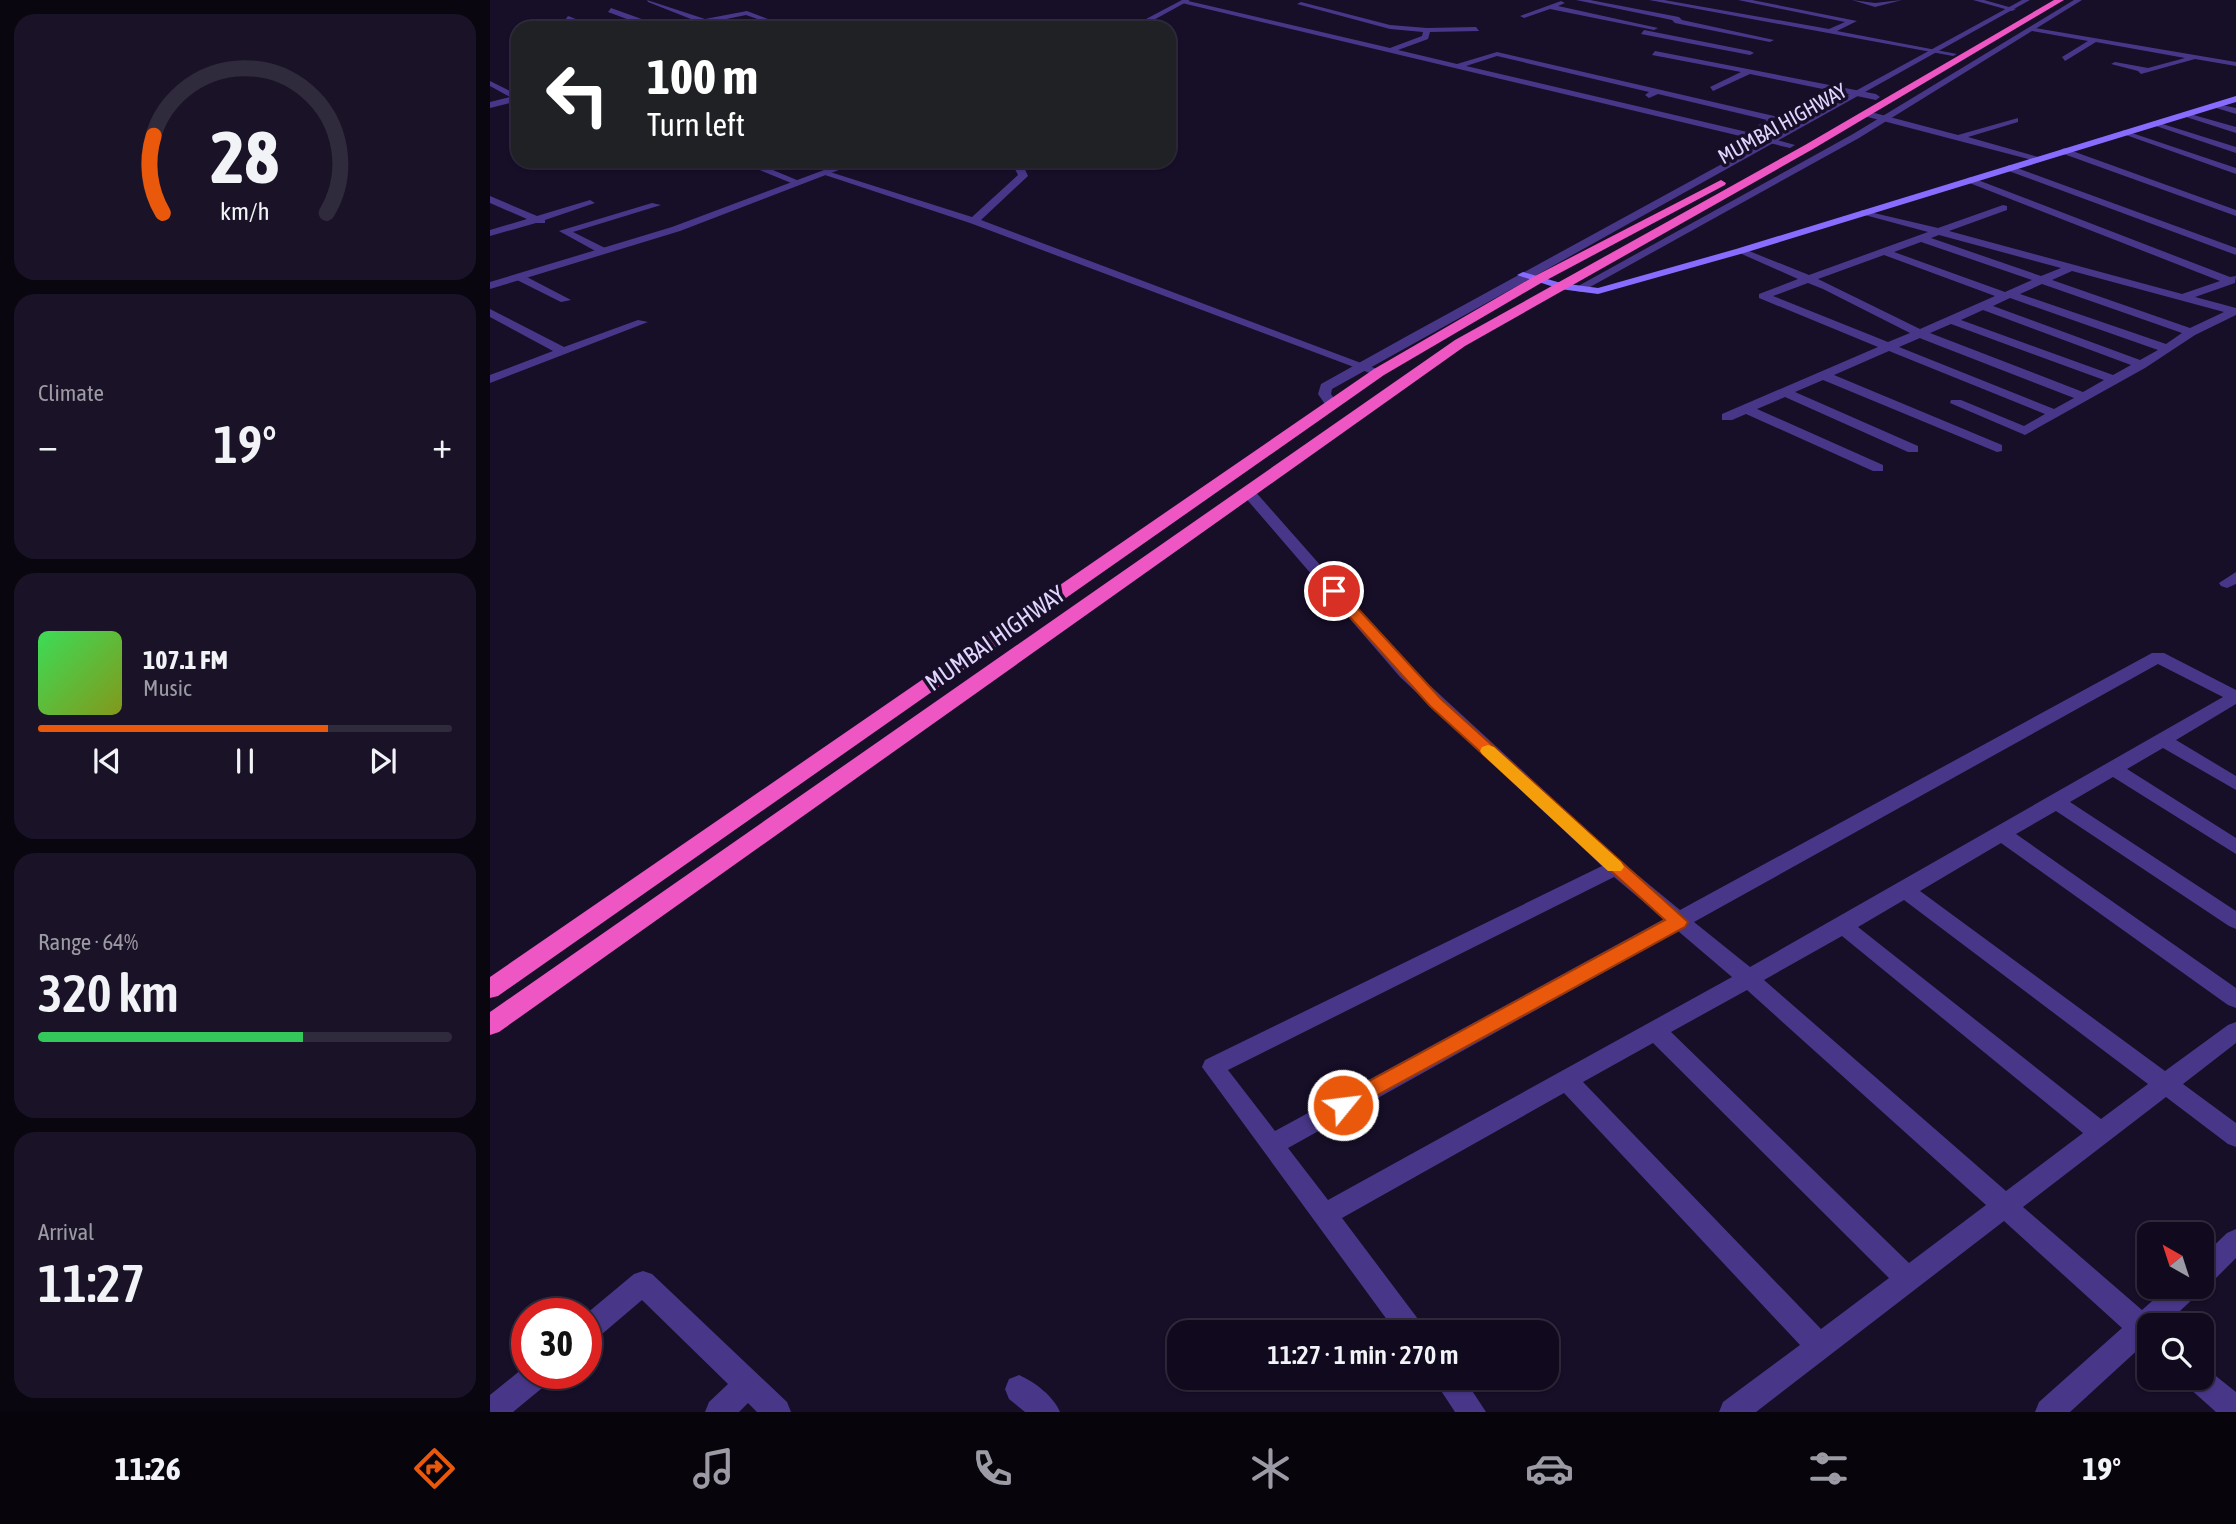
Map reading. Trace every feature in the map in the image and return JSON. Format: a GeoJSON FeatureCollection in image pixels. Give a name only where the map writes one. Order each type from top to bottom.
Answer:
{"type":"FeatureCollection","features":[{"type":"Feature","properties":{"kind":"highway","name":"MUMBAI HIGHWAY"},"geometry":{"type":"LineString","coordinates":[[490,989],[1332,404],[1371,369],[1790,145],[1953,54],[2022,5],[2045,0]]}},
{"type":"Feature","properties":{"kind":"highway","name":"MUMBAI HIGHWAY"},"geometry":{"type":"LineString","coordinates":[[490,1025],[1460,343],[1867,114],[2060,0]]}},
{"type":"Feature","properties":{"kind":"main road"},"geometry":{"type":"LineString","coordinates":[[1523,275],[1577,290],[1598,291],[1740,251],[2236,99]]}},
{"type":"Feature","properties":{"kind":"street"},"geometry":{"type":"LineString","coordinates":[[1524,16],[1570,0]]}},
{"type":"Feature","properties":{"kind":"street"},"geometry":{"type":"LineString","coordinates":[[1579,0],[1770,40]]}},
{"type":"Feature","properties":{"kind":"street"},"geometry":{"type":"LineString","coordinates":[[1653,0],[1953,54]]}},
{"type":"Feature","properties":{"kind":"street"},"geometry":{"type":"LineString","coordinates":[[1693,7],[1712,0]]}},
{"type":"Feature","properties":{"kind":"street"},"geometry":{"type":"LineString","coordinates":[[1741,0],[1853,21],[1829,32]]}},
{"type":"Feature","properties":{"kind":"street"},"geometry":{"type":"LineString","coordinates":[[1855,0],[1875,5],[1899,0]]}},
{"type":"Feature","properties":{"kind":"street"},"geometry":{"type":"LineString","coordinates":[[1976,0],[2022,5]]}},
{"type":"Feature","properties":{"kind":"street"},"geometry":{"type":"LineString","coordinates":[[1577,290],[1885,118],[2079,0]]}},
{"type":"Feature","properties":{"kind":"street"},"geometry":{"type":"LineString","coordinates":[[650,1],[704,21],[747,13],[769,21]]}},
{"type":"Feature","properties":{"kind":"street"},"geometry":{"type":"LineString","coordinates":[[1147,21],[1186,1],[1790,145]]}},
{"type":"Feature","properties":{"kind":"street"},"geometry":{"type":"LineString","coordinates":[[1301,4],[1390,27],[1427,30],[1476,29]]}},
{"type":"Feature","properties":{"kind":"street"},"geometry":{"type":"LineString","coordinates":[[827,174],[974,221],[1371,369],[1523,275],[2022,5]]}},
{"type":"Feature","properties":{"kind":"street"},"geometry":{"type":"LineString","coordinates":[[1550,7],[1654,28]]}},
{"type":"Feature","properties":{"kind":"street"},"geometry":{"type":"LineString","coordinates":[[1704,9],[1640,34],[1750,53]]}},
{"type":"Feature","properties":{"kind":"street"},"geometry":{"type":"LineString","coordinates":[[611,10],[640,21]]}},
{"type":"Feature","properties":{"kind":"street"},"geometry":{"type":"LineString","coordinates":[[1299,28],[1340,14]]}},
{"type":"Feature","properties":{"kind":"street"},"geometry":{"type":"LineString","coordinates":[[568,18],[575,21]]}},
{"type":"Feature","properties":{"kind":"street"},"geometry":{"type":"LineString","coordinates":[[1377,31],[1390,27]]}},
{"type":"Feature","properties":{"kind":"street"},"geometry":{"type":"LineString","coordinates":[[2032,29],[2094,40],[2145,71],[2195,57]]}},
{"type":"Feature","properties":{"kind":"street"},"geometry":{"type":"LineString","coordinates":[[1391,50],[1425,37],[1427,30]]}},
{"type":"Feature","properties":{"kind":"street"},"geometry":{"type":"LineString","coordinates":[[1352,41],[1364,36]]}},
{"type":"Feature","properties":{"kind":"street"},"geometry":{"type":"LineString","coordinates":[[2065,59],[2094,40]]}},
{"type":"Feature","properties":{"kind":"street"},"geometry":{"type":"LineString","coordinates":[[1655,53],[1876,97]]}},
{"type":"Feature","properties":{"kind":"street"},"geometry":{"type":"LineString","coordinates":[[1459,66],[1497,54],[1774,119],[1748,135]]}},
{"type":"Feature","properties":{"kind":"street"},"geometry":{"type":"LineString","coordinates":[[2123,58],[2195,57],[2236,64]]}},
{"type":"Feature","properties":{"kind":"street"},"geometry":{"type":"LineString","coordinates":[[1713,89],[1748,72]]}},
{"type":"Feature","properties":{"kind":"street"},"geometry":{"type":"LineString","coordinates":[[490,83],[511,95]]}},
{"type":"Feature","properties":{"kind":"street"},"geometry":{"type":"LineString","coordinates":[[1626,104],[1657,91]]}},
{"type":"Feature","properties":{"kind":"street"},"geometry":{"type":"LineString","coordinates":[[490,105],[511,100]]}},
{"type":"Feature","properties":{"kind":"street"},"geometry":{"type":"LineString","coordinates":[[2216,105],[2236,111]]}},
{"type":"Feature","properties":{"kind":"street"},"geometry":{"type":"LineString","coordinates":[[1867,114],[2040,159]]}},
{"type":"Feature","properties":{"kind":"street"},"geometry":{"type":"LineString","coordinates":[[2186,114],[2236,130]]}},
{"type":"Feature","properties":{"kind":"street"},"geometry":{"type":"LineString","coordinates":[[1960,137],[2015,120]]}},
{"type":"Feature","properties":{"kind":"street"},"geometry":{"type":"LineString","coordinates":[[2156,123],[2236,150]]}},
{"type":"Feature","properties":{"kind":"street"},"geometry":{"type":"LineString","coordinates":[[2126,132],[2236,170]]}},
{"type":"Feature","properties":{"kind":"street"},"geometry":{"type":"LineString","coordinates":[[2064,152],[2236,213]]}},
{"type":"Feature","properties":{"kind":"street"},"geometry":{"type":"LineString","coordinates":[[2216,163],[2236,159]]}},
{"type":"Feature","properties":{"kind":"street"},"geometry":{"type":"LineString","coordinates":[[761,168],[799,183]]}},
{"type":"Feature","properties":{"kind":"street"},"geometry":{"type":"LineString","coordinates":[[490,286],[676,229],[839,168]]}},
{"type":"Feature","properties":{"kind":"street"},"geometry":{"type":"LineString","coordinates":[[974,221],[1023,176],[1019,168]]}},
{"type":"Feature","properties":{"kind":"street"},"geometry":{"type":"LineString","coordinates":[[2009,168],[2235,250]]}},
{"type":"Feature","properties":{"kind":"street"},"geometry":{"type":"LineString","coordinates":[[1970,180],[2233,280]]}},
{"type":"Feature","properties":{"kind":"street"},"geometry":{"type":"LineString","coordinates":[[490,199],[603,251]]}},
{"type":"Feature","properties":{"kind":"street"},"geometry":{"type":"LineString","coordinates":[[490,233],[590,203]]}},
{"type":"Feature","properties":{"kind":"street"},"geometry":{"type":"LineString","coordinates":[[564,232],[656,205]]}},
{"type":"Feature","properties":{"kind":"street"},"geometry":{"type":"LineString","coordinates":[[2003,208],[1763,296],[2055,414]]}},
{"type":"Feature","properties":{"kind":"street"},"geometry":{"type":"LineString","coordinates":[[1865,212],[2235,312]]}},
{"type":"Feature","properties":{"kind":"street"},"geometry":{"type":"LineString","coordinates":[[1920,238],[2191,332]]}},
{"type":"Feature","properties":{"kind":"street"},"geometry":{"type":"LineString","coordinates":[[2185,263],[2235,250]]}},
{"type":"Feature","properties":{"kind":"street"},"geometry":{"type":"LineString","coordinates":[[1740,251],[1922,332],[2084,397]]}},
{"type":"Feature","properties":{"kind":"street"},"geometry":{"type":"LineString","coordinates":[[1884,251],[2168,349]]}},
{"type":"Feature","properties":{"kind":"street"},"geometry":{"type":"LineString","coordinates":[[1727,417],[2070,268]]}},
{"type":"Feature","properties":{"kind":"street"},"geometry":{"type":"LineString","coordinates":[[519,278],[565,300]]}},
{"type":"Feature","properties":{"kind":"street"},"geometry":{"type":"LineString","coordinates":[[2182,298],[2233,280]]}},
{"type":"Feature","properties":{"kind":"street"},"geometry":{"type":"LineString","coordinates":[[1983,306],[2141,365]]}},
{"type":"Feature","properties":{"kind":"street"},"geometry":{"type":"LineString","coordinates":[[490,312],[564,352]]}},
{"type":"Feature","properties":{"kind":"street"},"geometry":{"type":"LineString","coordinates":[[1987,387],[1956,402],[2025,431],[2168,349],[2191,332],[2235,312]]}},
{"type":"Feature","properties":{"kind":"street"},"geometry":{"type":"LineString","coordinates":[[1950,320],[2115,380]]}},
{"type":"Feature","properties":{"kind":"street"},"geometry":{"type":"LineString","coordinates":[[492,376],[642,322]]}},
{"type":"Feature","properties":{"kind":"street"},"geometry":{"type":"LineString","coordinates":[[1824,375],[1997,449]]}},
{"type":"Feature","properties":{"kind":"street"},"geometry":{"type":"LineString","coordinates":[[1785,391],[1913,449]]}},
{"type":"Feature","properties":{"kind":"street"},"geometry":{"type":"LineString","coordinates":[[1746,409],[1878,468]]}},
{"type":"Feature","properties":{"kind":"street"},"geometry":{"type":"LineString","coordinates":[[1248,492],[1406,673],[1616,868],[1748,978],[2137,1323]]}},
{"type":"Feature","properties":{"kind":"street"},"geometry":{"type":"LineString","coordinates":[[1271,1145],[2158,657],[2236,698]]}},
{"type":"Feature","properties":{"kind":"street"},"geometry":{"type":"LineString","coordinates":[[1324,1215],[1843,926],[2236,698]]}},
{"type":"Feature","properties":{"kind":"street"},"geometry":{"type":"LineString","coordinates":[[2163,740],[2236,784]]}},
{"type":"Feature","properties":{"kind":"street"},"geometry":{"type":"LineString","coordinates":[[2114,769],[2236,847]]}},
{"type":"Feature","properties":{"kind":"street"},"geometry":{"type":"LineString","coordinates":[[2056,802],[2236,920]]}},
{"type":"Feature","properties":{"kind":"street"},"geometry":{"type":"LineString","coordinates":[[2002,834],[2236,999]]}},
{"type":"Feature","properties":{"kind":"street"},"geometry":{"type":"LineString","coordinates":[[1403,1320],[1213,1067],[1616,868]]}},
{"type":"Feature","properties":{"kind":"street"},"geometry":{"type":"LineString","coordinates":[[1905,890],[2236,1137]]}},
{"type":"Feature","properties":{"kind":"street"},"geometry":{"type":"LineString","coordinates":[[1843,926],[2101,1133]]}},
{"type":"Feature","properties":{"kind":"street"},"geometry":{"type":"LineString","coordinates":[[1655,1031],[1908,1280]]}},
{"type":"Feature","properties":{"kind":"street"},"geometry":{"type":"LineString","coordinates":[[1734,1412],[2236,1031]]}},
{"type":"Feature","properties":{"kind":"street"},"geometry":{"type":"LineString","coordinates":[[1567,1080],[1820,1347]]}},
{"type":"Feature","properties":{"kind":"street"},"geometry":{"type":"LineString","coordinates":[[2214,1262],[2236,1241]]}},
{"type":"Feature","properties":{"kind":"street"},"geometry":{"type":"LineString","coordinates":[[602,1318],[643,1283],[777,1412]]}},
{"type":"Feature","properties":{"kind":"street"},"geometry":{"type":"LineString","coordinates":[[2163,1313],[2176,1299]]}},
{"type":"Feature","properties":{"kind":"street"},"geometry":{"type":"LineString","coordinates":[[2049,1412],[2137,1339]]}},
{"type":"Feature","properties":{"kind":"street"},"geometry":{"type":"LineString","coordinates":[[719,1412],[748,1384]]}},
{"type":"Feature","properties":{"kind":"street"},"geometry":{"type":"LineString","coordinates":[[492,1412],[519,1389]]}},
{"type":"Feature","properties":{"kind":"street"},"geometry":{"type":"LineString","coordinates":[[1019,1389],[1046,1412]]}},
{"type":"Feature","properties":{"kind":"street"},"geometry":{"type":"LineString","coordinates":[[1456,1390],[1472,1412]]}},
{"type":"Feature","properties":{"kind":"street"},"geometry":{"type":"LineString","coordinates":[[2213,1390],[2236,1411]]}},
{"type":"Feature","properties":{"kind":"slow traffic"},"geometry":{"type":"LineString","coordinates":[[1488,751],[1615,867]]}},
{"type":"Feature","properties":{"kind":"route"},"geometry":{"type":"LineString","coordinates":[[1334,591],[1436,703],[1678,922],[1343,1105]]}}]}
